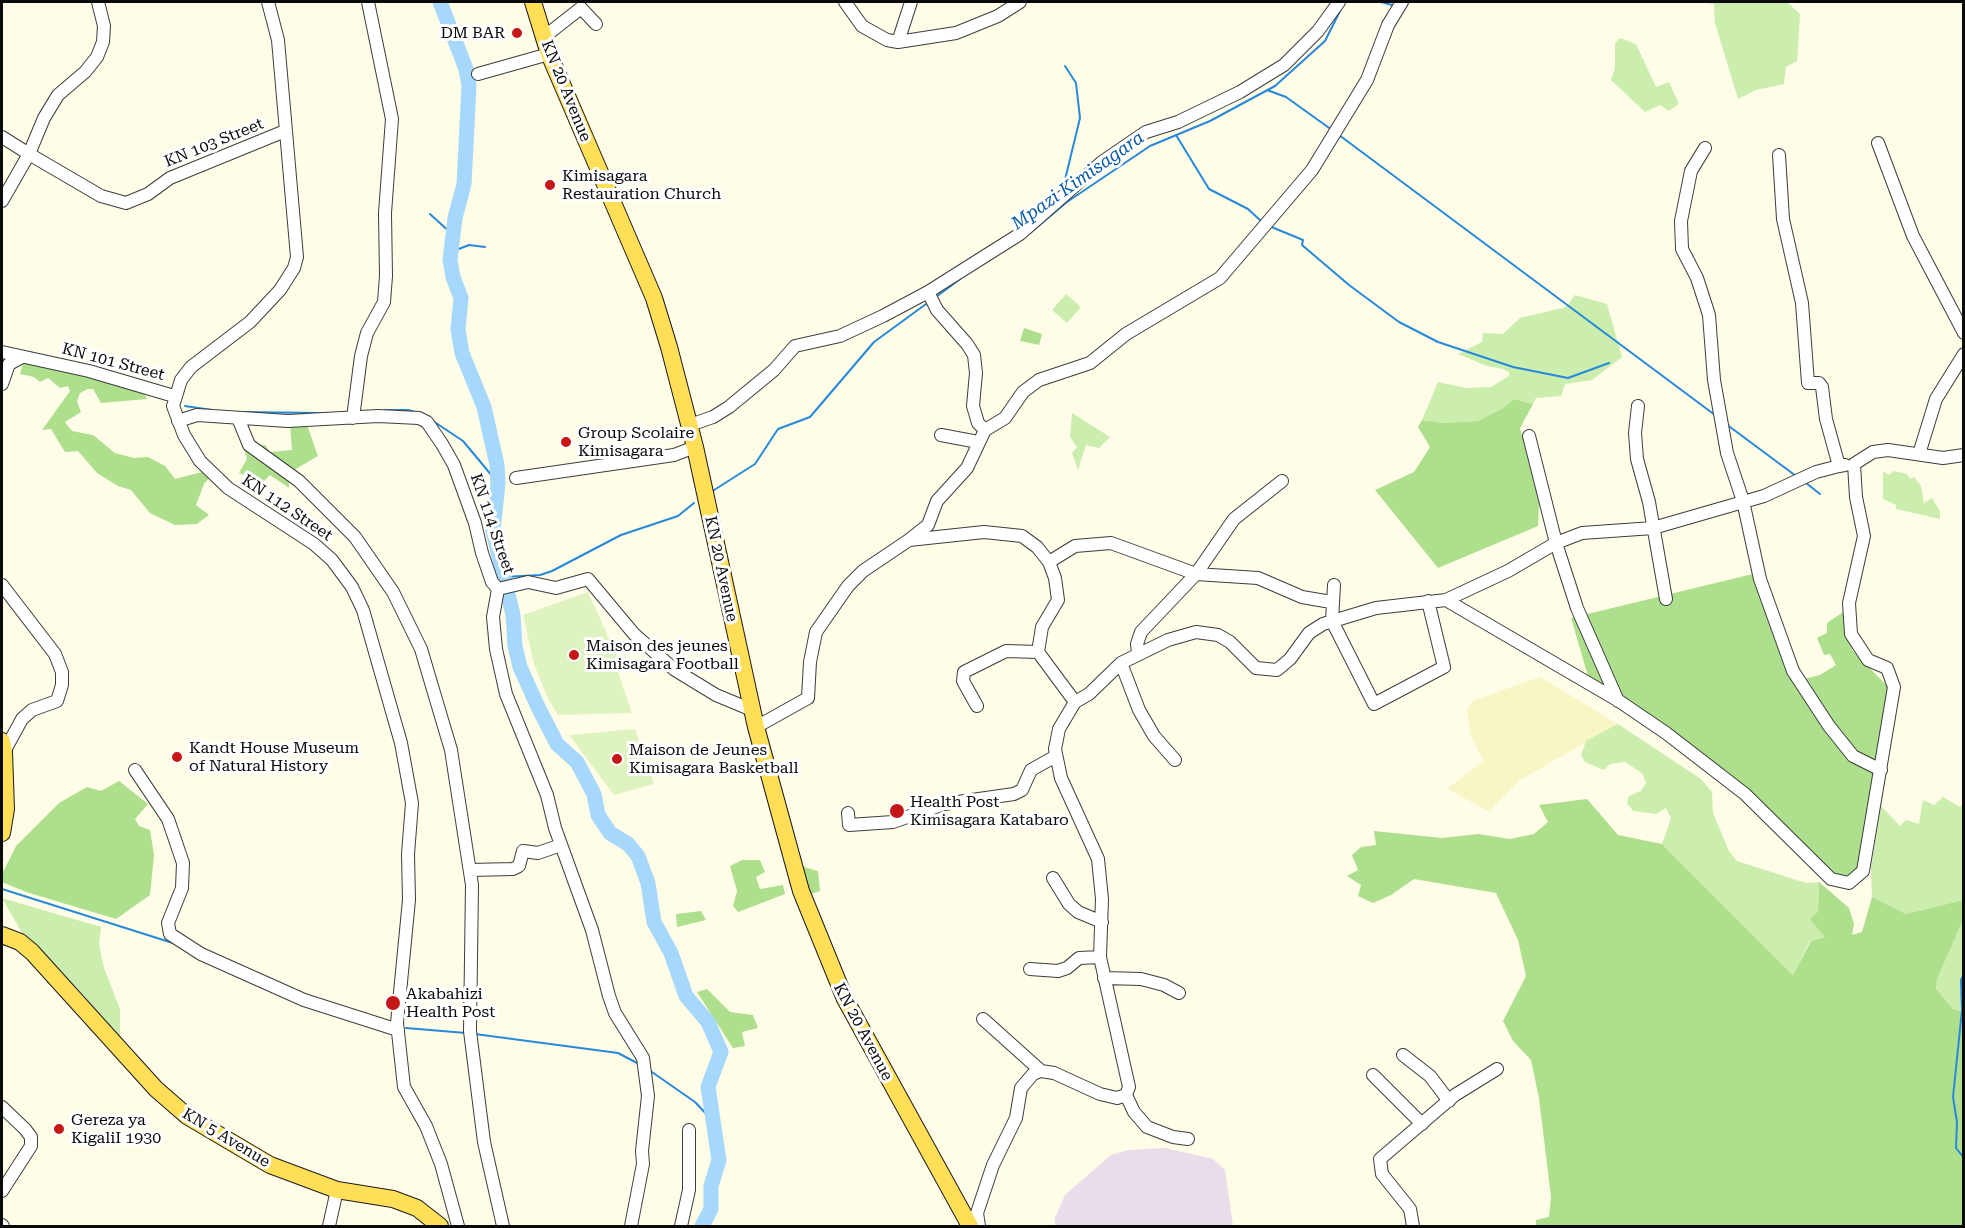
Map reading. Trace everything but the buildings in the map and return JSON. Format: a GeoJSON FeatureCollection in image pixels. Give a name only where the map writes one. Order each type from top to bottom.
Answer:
{"type":"FeatureCollection","features":[{"type":"Feature","properties":{"kind":"main road","name":"KN 20 Avenue"},"geometry":{"type":"LineString","coordinates":[[532,2],[549,54],[654,298],[690,424],[756,727],[801,891],[831,969],[905,1112],[970,1227]]}},
{"type":"Feature","properties":{"kind":"main road"},"geometry":{"type":"LineString","coordinates":[[2,833],[6,809],[3,747]]}},
{"type":"Feature","properties":{"kind":"main road","name":"KN 5 Avenue"},"geometry":{"type":"LineString","coordinates":[[2,935],[20,942],[32,952],[149,1082],[187,1116],[270,1165],[337,1190],[393,1198],[417,1208],[440,1227]]}},
{"type":"Feature","properties":{"kind":"street"},"geometry":{"type":"LineString","coordinates":[[2,201],[29,154],[44,118],[58,95],[85,72],[96,57],[103,42],[104,26],[98,2]]}},
{"type":"Feature","properties":{"kind":"street"},"geometry":{"type":"LineString","coordinates":[[174,396],[190,367],[250,322],[280,290],[294,268],[297,256],[278,40],[268,2]]}},
{"type":"Feature","properties":{"kind":"street"},"geometry":{"type":"LineString","coordinates":[[353,418],[361,356],[367,333],[384,302],[386,202],[392,119],[368,2]]}},
{"type":"Feature","properties":{"kind":"street"},"geometry":{"type":"LineString","coordinates":[[845,2],[862,26],[887,40],[898,42],[956,33],[998,16],[1020,2]]}},
{"type":"Feature","properties":{"kind":"street"},"geometry":{"type":"LineString","coordinates":[[898,42],[911,2]]}},
{"type":"Feature","properties":{"kind":"street"},"geometry":{"type":"LineString","coordinates":[[690,424],[713,417],[729,407],[774,370],[795,346],[846,333],[928,292],[1020,234],[1102,162],[1146,132],[1178,122],[1222,101],[1284,64],[1318,31],[1339,2]]}},
{"type":"Feature","properties":{"kind":"street"},"geometry":{"type":"LineString","coordinates":[[756,727],[806,702],[809,694],[813,644],[818,628],[856,578],[928,525],[934,505],[967,468],[985,430],[1005,418],[1023,392],[1039,381],[1090,363],[1126,334],[1220,278],[1312,170],[1367,80],[1388,25],[1402,2]]}},
{"type":"Feature","properties":{"kind":"street"},"geometry":{"type":"LineString","coordinates":[[544,37],[578,5],[596,24]]}},
{"type":"Feature","properties":{"kind":"street"},"geometry":{"type":"LineString","coordinates":[[478,74],[549,54]]}},
{"type":"Feature","properties":{"kind":"street","name":"KN 103 Street"},"geometry":{"type":"LineString","coordinates":[[2,137],[94,193],[126,203],[148,194],[170,177],[285,132]]}},
{"type":"Feature","properties":{"kind":"street"},"geometry":{"type":"LineString","coordinates":[[1878,143],[1913,236],[1964,333]]}},
{"type":"Feature","properties":{"kind":"street"},"geometry":{"type":"LineString","coordinates":[[1705,148],[1691,171],[1681,221],[1682,249],[1697,278],[1709,315],[1714,380],[1727,453],[1743,501],[1760,579],[1793,671],[1828,726],[1853,756],[1881,770]]}},
{"type":"Feature","properties":{"kind":"street"},"geometry":{"type":"LineString","coordinates":[[1779,155],[1783,219],[1802,303],[1808,383],[1819,383],[1822,387],[1826,419],[1839,466]]}},
{"type":"Feature","properties":{"kind":"street"},"geometry":{"type":"LineString","coordinates":[[928,292],[937,310],[968,344],[974,355],[976,373],[974,406],[978,423],[985,430]]}},
{"type":"Feature","properties":{"kind":"street","name":"KN 101 Street"},"geometry":{"type":"LineString","coordinates":[[2,352],[89,371],[174,396]]}},
{"type":"Feature","properties":{"kind":"street"},"geometry":{"type":"LineString","coordinates":[[1919,454],[1936,399],[1964,354]]}},
{"type":"Feature","properties":{"kind":"street"},"geometry":{"type":"LineString","coordinates":[[2,384],[9,364],[22,357]]}},
{"type":"Feature","properties":{"kind":"street","name":"KN 112 Street"},"geometry":{"type":"LineString","coordinates":[[174,396],[173,406],[178,421],[200,461],[228,488],[314,544],[332,560],[352,587],[362,607],[401,743],[412,802],[408,854],[409,900],[400,980],[398,1030],[404,1087],[426,1126],[441,1164],[458,1227]]}},
{"type":"Feature","properties":{"kind":"street"},"geometry":{"type":"LineString","coordinates":[[1638,406],[1635,433],[1637,459],[1666,599]]}},
{"type":"Feature","properties":{"kind":"street","name":"KN 114 Street"},"geometry":{"type":"LineString","coordinates":[[178,421],[197,415],[288,421],[412,416],[427,422],[454,465],[492,582],[498,589],[511,585],[539,583],[556,588],[588,579],[634,634],[675,670],[716,695],[752,710]]}},
{"type":"Feature","properties":{"kind":"street"},"geometry":{"type":"LineString","coordinates":[[238,418],[249,444],[300,481],[355,537],[382,575],[421,649],[451,750],[470,870],[474,930],[473,978],[468,1005],[484,1142],[503,1227]]}},
{"type":"Feature","properties":{"kind":"street"},"geometry":{"type":"LineString","coordinates":[[940,435],[978,442]]}},
{"type":"Feature","properties":{"kind":"street"},"geometry":{"type":"LineString","coordinates":[[1529,436],[1556,543],[1577,608],[1618,701]]}},
{"type":"Feature","properties":{"kind":"street"},"geometry":{"type":"LineString","coordinates":[[516,478],[674,455],[695,447]]}},
{"type":"Feature","properties":{"kind":"street"},"geometry":{"type":"LineString","coordinates":[[1188,1139],[1165,1135],[1147,1128],[1134,1112],[1126,1095],[1129,1087],[1128,1075],[1100,957],[1102,921],[1098,859],[1063,784],[1056,756],[1059,729],[1075,702],[1089,694],[1121,663],[1138,653],[1196,632],[1218,635],[1230,642],[1256,668],[1277,670],[1290,659],[1309,633],[1332,621],[1376,608],[1446,600],[1508,571],[1556,543],[1582,533],[1653,528],[1779,491],[1816,472],[1854,464],[1874,452],[1888,450],[1943,458],[1964,455]]}},
{"type":"Feature","properties":{"kind":"street"},"geometry":{"type":"LineString","coordinates":[[1446,600],[1618,701],[1666,732],[1723,775],[1813,863],[1839,882],[1849,883],[1863,871],[1894,682],[1887,668],[1868,660],[1851,634],[1849,603],[1864,536],[1856,497],[1854,464]]}},
{"type":"Feature","properties":{"kind":"street"},"geometry":{"type":"LineString","coordinates":[[1138,653],[1137,644],[1141,632],[1196,574],[1234,519],[1282,481]]}},
{"type":"Feature","properties":{"kind":"street"},"geometry":{"type":"LineString","coordinates":[[909,540],[984,532],[1005,533],[1030,540],[1049,562],[1055,578],[1058,600],[1042,627],[1038,652],[1075,702]]}},
{"type":"Feature","properties":{"kind":"street"},"geometry":{"type":"LineString","coordinates":[[1049,562],[1075,546],[1111,543],[1196,574],[1258,578],[1302,597],[1331,602]]}},
{"type":"Feature","properties":{"kind":"street"},"geometry":{"type":"LineString","coordinates":[[2,585],[55,654],[62,672],[62,685],[57,701],[32,710],[22,719],[3,747]]}},
{"type":"Feature","properties":{"kind":"street"},"geometry":{"type":"LineString","coordinates":[[1334,585],[1331,602],[1332,621],[1374,704],[1444,667],[1428,601]]}},
{"type":"Feature","properties":{"kind":"street"},"geometry":{"type":"LineString","coordinates":[[498,589],[493,617],[506,694],[540,773],[561,844],[592,930],[615,1013],[638,1047],[645,1068],[648,1096],[642,1151],[643,1164],[632,1227]]}},
{"type":"Feature","properties":{"kind":"street"},"geometry":{"type":"LineString","coordinates":[[978,706],[963,681],[964,672],[1006,651],[1038,652]]}},
{"type":"Feature","properties":{"kind":"street"},"geometry":{"type":"LineString","coordinates":[[1121,663],[1154,736],[1175,760]]}},
{"type":"Feature","properties":{"kind":"street"},"geometry":{"type":"LineString","coordinates":[[848,813],[849,825],[893,822],[944,804],[1014,794],[1022,790],[1030,770],[1056,756]]}},
{"type":"Feature","properties":{"kind":"street"},"geometry":{"type":"LineString","coordinates":[[135,770],[168,819],[183,863],[182,888],[168,923],[170,934],[176,940],[201,954],[304,1000],[398,1030]]}},
{"type":"Feature","properties":{"kind":"street"},"geometry":{"type":"LineString","coordinates":[[470,870],[513,869],[519,866],[524,851],[538,853],[561,844]]}},
{"type":"Feature","properties":{"kind":"street"},"geometry":{"type":"LineString","coordinates":[[1053,878],[1069,904],[1084,915],[1102,921]]}},
{"type":"Feature","properties":{"kind":"street"},"geometry":{"type":"LineString","coordinates":[[1030,969],[1058,971],[1067,968],[1079,958],[1100,957]]}},
{"type":"Feature","properties":{"kind":"street"},"geometry":{"type":"LineString","coordinates":[[1104,978],[1141,979],[1164,985],[1179,993]]}},
{"type":"Feature","properties":{"kind":"street"},"geometry":{"type":"LineString","coordinates":[[983,1019],[1041,1071]]}},
{"type":"Feature","properties":{"kind":"street"},"geometry":{"type":"LineString","coordinates":[[1403,1054],[1430,1076],[1449,1101]]}},
{"type":"Feature","properties":{"kind":"street"},"geometry":{"type":"LineString","coordinates":[[1413,1227],[1410,1209],[1382,1174],[1379,1166],[1380,1159],[1449,1101],[1497,1070]]}},
{"type":"Feature","properties":{"kind":"street"},"geometry":{"type":"LineString","coordinates":[[978,1227],[976,1222],[980,1203],[999,1149],[1016,1118],[1022,1088],[1033,1074],[1041,1071],[1054,1073],[1100,1094],[1117,1098],[1126,1095]]}},
{"type":"Feature","properties":{"kind":"street"},"geometry":{"type":"LineString","coordinates":[[1373,1075],[1406,1105],[1422,1124]]}},
{"type":"Feature","properties":{"kind":"street"},"geometry":{"type":"LineString","coordinates":[[2,1107],[25,1128],[31,1137],[31,1146],[2,1191]]}},
{"type":"Feature","properties":{"kind":"street"},"geometry":{"type":"LineString","coordinates":[[681,1227],[689,1190],[689,1130]]}},
{"type":"Feature","properties":{"kind":"street"},"geometry":{"type":"LineString","coordinates":[[329,1227],[337,1190]]}},
{"type":"Feature","properties":{"kind":"shaded area"},"geometry":{"type":"Polygon","coordinates":[[[1165,1148],[1213,1159],[1225,1170],[1233,1226],[1055,1226],[1055,1218],[1065,1195],[1111,1155],[1128,1150],[1165,1148]]]}},
{"type":"Feature","properties":{"kind":"green space"},"geometry":{"type":"Polygon","coordinates":[[[1701,2],[1787,2],[1800,14],[1797,61],[1786,67],[1784,84],[1756,90],[1738,99],[1715,23],[1714,4],[1701,2]]]}},
{"type":"Feature","properties":{"kind":"green space"},"geometry":{"type":"Polygon","coordinates":[[[1620,38],[1636,44],[1656,87],[1669,82],[1679,104],[1669,111],[1660,105],[1645,112],[1611,80],[1615,68],[1615,43],[1620,38]]]}},
{"type":"Feature","properties":{"kind":"green space"},"geometry":{"type":"Polygon","coordinates":[[[1066,294],[1081,307],[1067,323],[1052,310],[1066,294]]]}},
{"type":"Feature","properties":{"kind":"green space"},"geometry":{"type":"Polygon","coordinates":[[[1575,295],[1607,304],[1622,357],[1592,380],[1565,384],[1561,396],[1536,398],[1533,404],[1514,399],[1503,408],[1478,421],[1443,423],[1422,420],[1438,382],[1466,388],[1491,387],[1509,376],[1509,372],[1503,369],[1487,366],[1458,354],[1482,342],[1483,333],[1503,334],[1520,318],[1566,307],[1575,295]]]}},
{"type":"Feature","properties":{"kind":"green space"},"geometry":{"type":"Polygon","coordinates":[[[1024,328],[1042,334],[1039,345],[1020,341],[1024,328]]]}},
{"type":"Feature","properties":{"kind":"green space"},"geometry":{"type":"Polygon","coordinates":[[[23,363],[98,377],[143,390],[147,399],[101,403],[93,389],[88,389],[80,393],[77,401],[81,412],[65,422],[72,431],[93,435],[115,453],[134,458],[148,457],[165,466],[175,479],[202,472],[211,476],[204,484],[196,505],[209,515],[197,524],[175,525],[150,513],[131,490],[118,486],[97,473],[78,451],[65,452],[51,429],[42,430],[70,391],[68,386],[60,388],[48,378],[40,382],[34,377],[20,374],[23,363]]]}},
{"type":"Feature","properties":{"kind":"green space"},"geometry":{"type":"Polygon","coordinates":[[[1514,399],[1533,404],[1520,428],[1539,503],[1538,526],[1438,568],[1375,490],[1414,472],[1430,447],[1418,427],[1422,420],[1443,423],[1478,421],[1503,408],[1514,399]]]}},
{"type":"Feature","properties":{"kind":"green space"},"geometry":{"type":"Polygon","coordinates":[[[1072,413],[1110,437],[1099,448],[1086,445],[1078,470],[1072,453],[1077,447],[1070,437],[1072,413]]]}},
{"type":"Feature","properties":{"kind":"green space"},"geometry":{"type":"Polygon","coordinates":[[[290,424],[307,425],[318,456],[294,470],[289,476],[289,488],[270,475],[264,481],[239,473],[247,459],[244,449],[265,445],[270,452],[292,450],[290,424]]]}},
{"type":"Feature","properties":{"kind":"green space"},"geometry":{"type":"Polygon","coordinates":[[[1883,471],[1889,475],[1894,471],[1907,474],[1910,479],[1914,477],[1921,486],[1924,503],[1932,498],[1940,511],[1940,519],[1896,509],[1896,505],[1883,499],[1883,471]]]}},
{"type":"Feature","properties":{"kind":"green space"},"geometry":{"type":"Polygon","coordinates":[[[1761,572],[1804,679],[1820,675],[1836,665],[1830,654],[1824,655],[1817,638],[1827,633],[1827,623],[1846,610],[1852,650],[1890,689],[1862,862],[1850,879],[1837,878],[1729,775],[1590,683],[1571,618],[1761,572]]]}},
{"type":"Feature","properties":{"kind":"green space","name":"Maison des jeunes Kimisagara Football"},"geometry":{"type":"Polygon","coordinates":[[[588,592],[618,658],[618,672],[632,713],[558,715],[548,699],[534,664],[523,615],[588,592]]]}},
{"type":"Feature","properties":{"kind":"green space"},"geometry":{"type":"Polygon","coordinates":[[[1540,677],[1618,724],[1520,780],[1489,811],[1447,789],[1483,761],[1470,733],[1467,710],[1472,701],[1540,677]]]}},
{"type":"Feature","properties":{"kind":"green space"},"geometry":{"type":"Polygon","coordinates":[[[1618,724],[1701,779],[1712,792],[1713,813],[1729,851],[1737,861],[1806,883],[1819,882],[1818,912],[1825,937],[1810,941],[1793,975],[1662,844],[1671,818],[1666,808],[1656,814],[1633,811],[1627,803],[1629,796],[1641,791],[1646,783],[1642,773],[1625,762],[1610,764],[1604,770],[1585,762],[1581,755],[1586,741],[1618,724]]]}},
{"type":"Feature","properties":{"kind":"green space","name":"Maison de Jeunes Kimisagara Basketball"},"geometry":{"type":"Polygon","coordinates":[[[635,729],[654,784],[614,795],[569,735],[635,729]]]}},
{"type":"Feature","properties":{"kind":"green space"},"geometry":{"type":"Polygon","coordinates":[[[119,781],[148,804],[135,819],[139,826],[150,830],[154,855],[150,895],[116,919],[26,892],[2,882],[2,874],[16,846],[59,803],[87,787],[101,791],[119,781]]]}},
{"type":"Feature","properties":{"kind":"green space"},"geometry":{"type":"Polygon","coordinates":[[[1943,797],[1960,807],[1963,803],[1963,900],[1906,914],[1872,897],[1871,868],[1881,806],[1900,826],[1906,820],[1919,824],[1923,800],[1934,805],[1943,797]]]}},
{"type":"Feature","properties":{"kind":"green space"},"geometry":{"type":"Polygon","coordinates":[[[1587,799],[1618,835],[1662,844],[1793,975],[1811,941],[1825,937],[1810,919],[1818,912],[1819,882],[1849,908],[1854,924],[1852,935],[1862,932],[1872,897],[1906,914],[1963,900],[1963,920],[1937,979],[1936,989],[1953,1009],[1963,1012],[1963,1226],[1536,1226],[1536,1220],[1549,1217],[1551,1197],[1539,1098],[1531,1060],[1513,1041],[1503,1021],[1526,976],[1518,940],[1496,893],[1414,879],[1391,895],[1373,903],[1358,896],[1361,885],[1347,876],[1358,870],[1352,855],[1361,847],[1376,845],[1374,831],[1442,838],[1478,834],[1510,839],[1534,834],[1548,822],[1539,805],[1587,799]]]}},
{"type":"Feature","properties":{"kind":"green space"},"geometry":{"type":"Polygon","coordinates":[[[798,855],[804,867],[818,871],[820,891],[805,896],[798,855]]]}},
{"type":"Feature","properties":{"kind":"green space"},"geometry":{"type":"Polygon","coordinates":[[[742,860],[760,860],[765,872],[756,877],[760,889],[783,885],[785,894],[738,912],[733,906],[737,891],[730,866],[742,860]]]}},
{"type":"Feature","properties":{"kind":"green space"},"geometry":{"type":"Polygon","coordinates":[[[2,898],[101,927],[99,944],[104,968],[120,1009],[120,1039],[78,989],[25,938],[2,898]]]}},
{"type":"Feature","properties":{"kind":"green space"},"geometry":{"type":"Polygon","coordinates":[[[701,911],[706,920],[677,927],[676,914],[701,911]]]}},
{"type":"Feature","properties":{"kind":"green space"},"geometry":{"type":"Polygon","coordinates":[[[1963,920],[1963,1012],[1953,1009],[1936,990],[1937,979],[1963,920]]]}},
{"type":"Feature","properties":{"kind":"green space"},"geometry":{"type":"Polygon","coordinates":[[[707,989],[730,1012],[753,1015],[758,1028],[742,1032],[745,1046],[733,1048],[697,992],[707,989]]]}},
{"type":"Feature","properties":{"kind":"waterway"},"geometry":{"type":"LineString","coordinates":[[440,2],[466,69],[469,86],[464,184],[455,218],[450,260],[453,277],[461,298],[458,329],[462,353],[484,407],[497,465],[498,483],[493,531],[513,615],[515,646],[520,667],[538,707],[557,744],[577,762],[594,794],[598,815],[610,833],[628,844],[638,856],[648,883],[654,922],[671,953],[686,996],[708,1022],[721,1052],[708,1087],[719,1160],[711,1186],[711,1209],[702,1226]]}},
{"type":"Feature","properties":{"kind":"waterway"},"geometry":{"type":"LineString","coordinates":[[1381,2],[1392,5]]}},
{"type":"Feature","properties":{"kind":"waterway","name":"Mpazi Kimisagara"},"geometry":{"type":"LineString","coordinates":[[1030,233],[1067,202],[1150,146],[1210,121],[1275,86],[1325,41],[1341,9]]}},
{"type":"Feature","properties":{"kind":"waterway"},"geometry":{"type":"LineString","coordinates":[[1062,192],[1080,118],[1076,83],[1065,66]]}},
{"type":"Feature","properties":{"kind":"waterway"},"geometry":{"type":"LineString","coordinates":[[1267,90],[1286,97],[1332,130]]}},
{"type":"Feature","properties":{"kind":"waterway"},"geometry":{"type":"LineString","coordinates":[[1176,135],[1209,189],[1248,209],[1262,222]]}},
{"type":"Feature","properties":{"kind":"waterway"},"geometry":{"type":"LineString","coordinates":[[1339,135],[1715,415]]}},
{"type":"Feature","properties":{"kind":"waterway"},"geometry":{"type":"LineString","coordinates":[[430,214],[453,235]]}},
{"type":"Feature","properties":{"kind":"waterway"},"geometry":{"type":"LineString","coordinates":[[1269,226],[1303,240],[1302,245],[1349,285],[1399,322],[1438,342],[1513,367],[1568,378],[1609,363]]}},
{"type":"Feature","properties":{"kind":"waterway"},"geometry":{"type":"LineString","coordinates":[[451,252],[469,245],[485,247]]}},
{"type":"Feature","properties":{"kind":"waterway","name":"Mpazi Kimisagara"},"geometry":{"type":"LineString","coordinates":[[936,297],[960,279]]}},
{"type":"Feature","properties":{"kind":"waterway","name":"Mpazi Kimisagara"},"geometry":{"type":"LineString","coordinates":[[711,492],[755,464],[778,429],[810,417],[874,342],[926,304]]}},
{"type":"Feature","properties":{"kind":"waterway"},"geometry":{"type":"LineString","coordinates":[[185,406],[212,410]]}},
{"type":"Feature","properties":{"kind":"waterway"},"geometry":{"type":"LineString","coordinates":[[385,410],[415,412]]}},
{"type":"Feature","properties":{"kind":"waterway"},"geometry":{"type":"LineString","coordinates":[[241,412],[320,413]]}},
{"type":"Feature","properties":{"kind":"waterway"},"geometry":{"type":"LineString","coordinates":[[433,421],[463,441],[498,483]]}},
{"type":"Feature","properties":{"kind":"waterway"},"geometry":{"type":"LineString","coordinates":[[1726,424],[1796,476]]}},
{"type":"Feature","properties":{"kind":"waterway"},"geometry":{"type":"LineString","coordinates":[[1806,483],[1820,494]]}},
{"type":"Feature","properties":{"kind":"waterway","name":"Mpazi Kimisagara"},"geometry":{"type":"LineString","coordinates":[[504,577],[540,575],[552,571],[621,535],[678,516],[694,503]]}},
{"type":"Feature","properties":{"kind":"waterway"},"geometry":{"type":"LineString","coordinates":[[2,889],[176,944]]}},
{"type":"Feature","properties":{"kind":"waterway"},"geometry":{"type":"LineString","coordinates":[[1964,974],[1961,980],[1962,1010],[1953,1097],[1957,1122],[1956,1148],[1964,1158]]}},
{"type":"Feature","properties":{"kind":"waterway"},"geometry":{"type":"LineString","coordinates":[[406,1028],[466,1033]]}},
{"type":"Feature","properties":{"kind":"waterway"},"geometry":{"type":"LineString","coordinates":[[475,1034],[618,1053],[639,1064]]}},
{"type":"Feature","properties":{"kind":"waterway"},"geometry":{"type":"LineString","coordinates":[[649,1070],[695,1102],[712,1120]]}},
{"type":"Feature","properties":{"kind":"place","name":"DM BAR"},"geometry":{"type":"Point","coordinates":[517,33]}},
{"type":"Feature","properties":{"kind":"place","name":"Kimisagara Restauration Church"},"geometry":{"type":"Point","coordinates":[550,185]}},
{"type":"Feature","properties":{"kind":"place","name":"Group Scolaire Kimisagara"},"geometry":{"type":"Point","coordinates":[566,442]}},
{"type":"Feature","properties":{"kind":"place","name":"Maison des jeunes Kimisagara Football"},"geometry":{"type":"Point","coordinates":[574,655]}},
{"type":"Feature","properties":{"kind":"place","name":"Kandt House Museum of Natural History"},"geometry":{"type":"Point","coordinates":[177,757]}},
{"type":"Feature","properties":{"kind":"place","name":"Maison de Jeunes Kimisagara Basketball"},"geometry":{"type":"Point","coordinates":[617,759]}},
{"type":"Feature","properties":{"kind":"place","name":"Health Post Kimisagara Katabaro"},"geometry":{"type":"Point","coordinates":[897,811]}},
{"type":"Feature","properties":{"kind":"place","name":"Akabahizi Health Post"},"geometry":{"type":"Point","coordinates":[393,1003]}},
{"type":"Feature","properties":{"kind":"place","name":"Gereza ya KigaliI 1930"},"geometry":{"type":"Point","coordinates":[59,1129]}}]}
